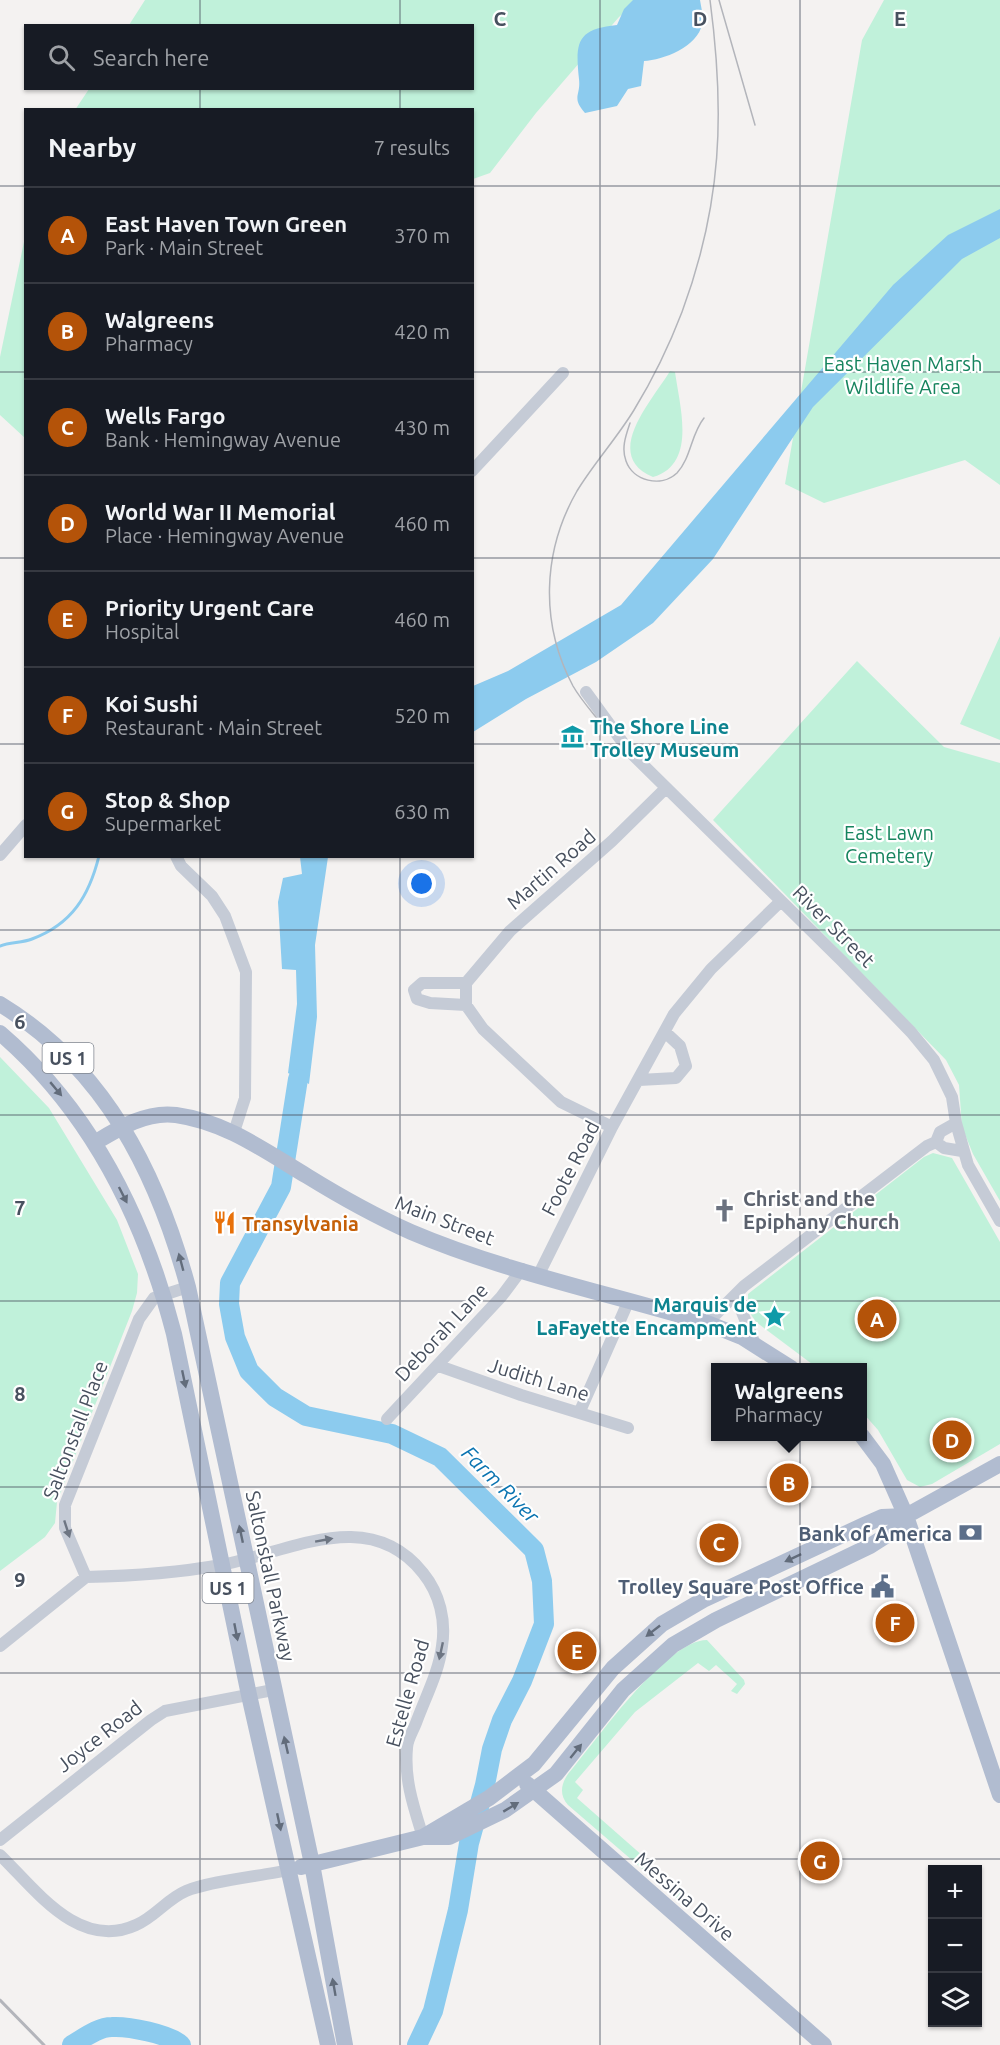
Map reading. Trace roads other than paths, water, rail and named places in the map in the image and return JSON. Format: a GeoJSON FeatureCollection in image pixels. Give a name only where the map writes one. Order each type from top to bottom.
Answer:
{"type":"FeatureCollection","features":[{"type":"Feature","properties":{"kind":"main road","name":"US 1"},"geometry":{"type":"LineString","coordinates":[[0,1004],[42,1034],[66,1056],[122,1126]]}},
{"type":"Feature","properties":{"kind":"main road","name":"US 1"},"geometry":{"type":"LineString","coordinates":[[0,1033],[52,1083],[96,1142],[147,1246],[164,1294],[249,1695],[328,2045]]}},
{"type":"Feature","properties":{"kind":"main road","name":"Main Street"},"geometry":{"type":"LineString","coordinates":[[96,1142],[122,1126],[152,1116],[173,1114],[204,1120],[234,1132],[352,1203],[412,1232],[471,1255],[706,1323],[755,1344],[784,1363]]}},
{"type":"Feature","properties":{"kind":"main road","name":"Saltonstall Parkway"},"geometry":{"type":"LineString","coordinates":[[122,1126],[161,1200],[188,1287],[312,1864],[345,2045]]}},
{"type":"Feature","properties":{"kind":"main road"},"geometry":{"type":"LineString","coordinates":[[147,1246],[174,1236]]}},
{"type":"Feature","properties":{"kind":"main road"},"geometry":{"type":"LineString","coordinates":[[867,1441],[883,1464],[906,1516],[1000,1795]]}},
{"type":"Feature","properties":{"kind":"main road"},"geometry":{"type":"LineString","coordinates":[[289,1870],[423,1837],[443,1838],[459,1834],[487,1821],[534,1792],[568,1762],[635,1677],[673,1645],[716,1620],[870,1546],[895,1530],[906,1516],[1000,1464]]}},
{"type":"Feature","properties":{"kind":"main road"},"geometry":{"type":"LineString","coordinates":[[423,1837],[520,1777],[544,1755],[626,1654],[662,1624],[703,1600],[882,1517],[906,1516]]}},
{"type":"Feature","properties":{"kind":"main road"},"geometry":{"type":"LineString","coordinates":[[703,1600],[716,1620]]}},
{"type":"Feature","properties":{"kind":"main road","name":"Messina Drive"},"geometry":{"type":"LineString","coordinates":[[520,1777],[534,1792],[824,2045]]}},
{"type":"Feature","properties":{"kind":"street"},"geometry":{"type":"LineString","coordinates":[[474,469],[563,373]]}},
{"type":"Feature","properties":{"kind":"street","name":"River Street"},"geometry":{"type":"LineString","coordinates":[[586,692],[620,740],[889,1009],[934,1060],[952,1097],[962,1151],[1000,1221]]}},
{"type":"Feature","properties":{"kind":"street","name":"Martin Road"},"geometry":{"type":"LineString","coordinates":[[466,983],[510,931],[612,841],[666,788]]}},
{"type":"Feature","properties":{"kind":"street"},"geometry":{"type":"LineString","coordinates":[[0,855],[24,827]]}},
{"type":"Feature","properties":{"kind":"street"},"geometry":{"type":"LineString","coordinates":[[177,858],[181,866],[212,896],[225,916],[246,972],[245,1098],[234,1132]]}},
{"type":"Feature","properties":{"kind":"street","name":"Foote Road"},"geometry":{"type":"LineString","coordinates":[[539,1274],[612,1127],[674,1014],[711,969],[781,901]]}},
{"type":"Feature","properties":{"kind":"street"},"geometry":{"type":"LineString","coordinates":[[466,1005],[430,1004],[417,999],[414,990],[422,983],[466,983],[466,1005],[483,1029],[539,1084],[561,1102],[612,1127]]}},
{"type":"Feature","properties":{"kind":"street"},"geometry":{"type":"LineString","coordinates":[[639,1080],[676,1078],[686,1066],[680,1046],[665,1032]]}},
{"type":"Feature","properties":{"kind":"street"},"geometry":{"type":"LineString","coordinates":[[706,1323],[735,1295],[861,1195],[936,1142],[940,1132],[956,1123]]}},
{"type":"Feature","properties":{"kind":"street"},"geometry":{"type":"LineString","coordinates":[[936,1142],[944,1148],[962,1151]]}},
{"type":"Feature","properties":{"kind":"street","name":"Deborah Lane"},"geometry":{"type":"LineString","coordinates":[[387,1419],[439,1366],[501,1297],[522,1269]]}},
{"type":"Feature","properties":{"kind":"street","name":"Saltonstall Place"},"geometry":{"type":"LineString","coordinates":[[86,1577],[65,1528],[64,1505],[139,1318],[150,1302],[164,1294],[188,1287]]}},
{"type":"Feature","properties":{"kind":"street"},"geometry":{"type":"LineString","coordinates":[[735,1295],[755,1344]]}},
{"type":"Feature","properties":{"kind":"street"},"geometry":{"type":"LineString","coordinates":[[580,1411],[629,1300]]}},
{"type":"Feature","properties":{"kind":"street","name":"Judith Lane"},"geometry":{"type":"LineString","coordinates":[[439,1366],[521,1395],[580,1411],[628,1428]]}},
{"type":"Feature","properties":{"kind":"street","name":"Estelle Road"},"geometry":{"type":"LineString","coordinates":[[86,1577],[157,1573],[223,1565],[246,1557],[342,1537],[371,1539],[394,1546],[416,1564],[430,1582],[442,1611],[444,1634],[441,1654],[407,1746],[407,1784],[423,1837]]}},
{"type":"Feature","properties":{"kind":"street"},"geometry":{"type":"LineString","coordinates":[[0,1646],[86,1577]]}},
{"type":"Feature","properties":{"kind":"street","name":"Joyce Road"},"geometry":{"type":"LineString","coordinates":[[0,1840],[151,1719],[165,1711],[273,1690]]}},
{"type":"Feature","properties":{"kind":"street"},"geometry":{"type":"LineString","coordinates":[[0,1855],[68,1919],[85,1928],[103,1932],[123,1930],[139,1924],[187,1890],[289,1870]]}},
{"type":"Feature","properties":{"kind":"water"},"geometry":{"type":"Polygon","coordinates":[[[633,0],[700,0],[703,18],[699,32],[687,46],[679,51],[644,61],[641,86],[628,89],[617,106],[585,113],[577,100],[579,47],[586,34],[617,25],[624,9],[633,0]]]}},
{"type":"Feature","properties":{"kind":"water"},"geometry":{"type":"Polygon","coordinates":[[[1000,209],[1000,238],[962,259],[813,407],[713,559],[653,623],[596,662],[526,699],[474,731],[474,686],[508,671],[621,605],[893,285],[948,235],[1000,209]]]}},
{"type":"Feature","properties":{"kind":"water"},"geometry":{"type":"Polygon","coordinates":[[[300,858],[328,858],[315,945],[317,1017],[309,1084],[288,1073],[297,1004],[296,970],[282,969],[278,902],[283,878],[302,874],[300,858]]]}},
{"type":"Feature","properties":{"kind":"waterway","name":"Farm River"},"geometry":{"type":"LineString","coordinates":[[0,946],[32,939],[46,933],[68,917],[84,896],[98,858]]}},
{"type":"Feature","properties":{"kind":"waterway","name":"Farm River"},"geometry":{"type":"LineString","coordinates":[[298,1079],[281,1187],[230,1283],[229,1304],[235,1337],[249,1371],[275,1397],[306,1416],[392,1434],[440,1457],[534,1550],[542,1581],[544,1624],[522,1681],[502,1720],[492,1749],[469,1843],[458,1910],[433,2011],[417,2045]]}},
{"type":"Feature","properties":{"kind":"waterway","name":"Farm River"},"geometry":{"type":"LineString","coordinates":[[72,2045],[107,2027],[148,2032],[167,2037],[181,2045]]}},
{"type":"Feature","properties":{"kind":"tram line"},"geometry":{"type":"LineString","coordinates":[[603,726],[576,691],[562,662],[551,613],[552,563],[565,514],[577,491],[648,386],[677,325],[695,272],[705,234],[717,158],[718,81],[710,0]]}},
{"type":"Feature","properties":{"kind":"tram line"},"geometry":{"type":"LineString","coordinates":[[719,0],[755,125]]}},
{"type":"Feature","properties":{"kind":"tram line"},"geometry":{"type":"LineString","coordinates":[[630,423],[624,446],[626,461],[641,478],[656,481],[671,478],[682,467],[696,431],[704,418]]}},
{"type":"Feature","properties":{"kind":"railway"},"geometry":{"type":"LineString","coordinates":[[0,2000],[44,2045]]}},
{"type":"Feature","properties":{"kind":"place","name":"The Shore Line Trolley Museum"},"geometry":{"type":"Point","coordinates":[572,737]}},
{"type":"Feature","properties":{"kind":"place","name":"Christ and the Epiphany Church"},"geometry":{"type":"Point","coordinates":[725,1210]}},
{"type":"Feature","properties":{"kind":"place","name":"Transylvania"},"geometry":{"type":"Point","coordinates":[224,1223]}},
{"type":"Feature","properties":{"kind":"place","name":"Marquis de LaFayette Encampment"},"geometry":{"type":"Point","coordinates":[775,1316]}},
{"type":"Feature","properties":{"kind":"place","name":"East Haven Town Green"},"geometry":{"type":"Point","coordinates":[877,1319]}},
{"type":"Feature","properties":{"kind":"place","name":"World War II Memorial"},"geometry":{"type":"Point","coordinates":[952,1440]}},
{"type":"Feature","properties":{"kind":"place","name":"Walgreens"},"geometry":{"type":"Point","coordinates":[789,1483]}},
{"type":"Feature","properties":{"kind":"place","name":"Bank of America"},"geometry":{"type":"Point","coordinates":[970,1533]}},
{"type":"Feature","properties":{"kind":"place","name":"Wells Fargo"},"geometry":{"type":"Point","coordinates":[719,1543]}},
{"type":"Feature","properties":{"kind":"place","name":"Trolley Square Post Office"},"geometry":{"type":"Point","coordinates":[882,1586]}},
{"type":"Feature","properties":{"kind":"place","name":"Koi Sushi"},"geometry":{"type":"Point","coordinates":[895,1623]}},
{"type":"Feature","properties":{"kind":"place","name":"Priority Urgent Care"},"geometry":{"type":"Point","coordinates":[577,1651]}},
{"type":"Feature","properties":{"kind":"place","name":"Stop & Shop"},"geometry":{"type":"Point","coordinates":[820,1861]}},
{"type":"Feature","properties":{"kind":"park label","name":"East Haven Marsh Wildlife Area"},"geometry":{"type":"Point","coordinates":[903,374]}},
{"type":"Feature","properties":{"kind":"park label","name":"East Lawn Cemetery"},"geometry":{"type":"Point","coordinates":[889,844]}}]}
